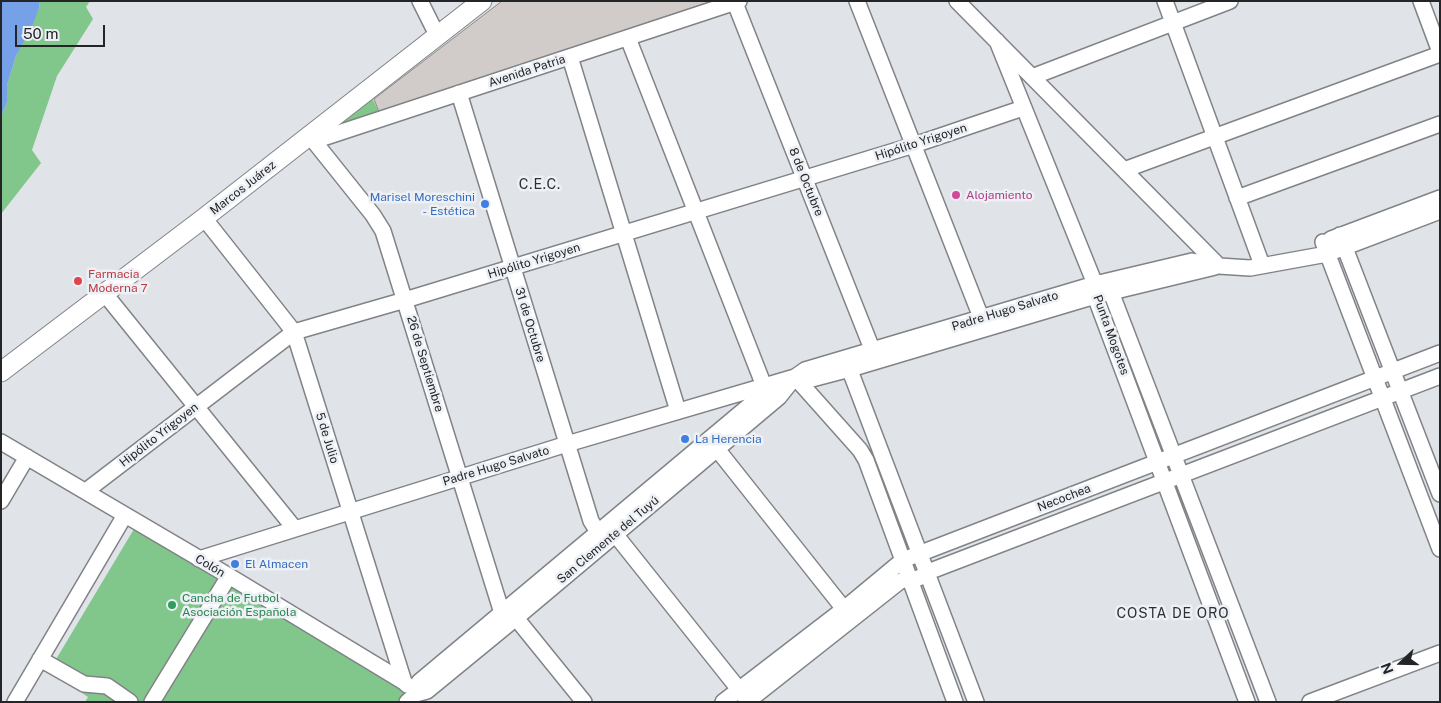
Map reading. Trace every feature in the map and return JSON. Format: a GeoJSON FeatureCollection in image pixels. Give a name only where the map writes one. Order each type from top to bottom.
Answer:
{"type":"FeatureCollection","features":[{"type":"Feature","properties":{"kind":"main road","name":"Marcos Juárez"},"geometry":{"type":"LineString","coordinates":[[1,372],[311,138],[482,1]]}},
{"type":"Feature","properties":{"kind":"street"},"geometry":{"type":"LineString","coordinates":[[420,1],[436,36]]}},
{"type":"Feature","properties":{"kind":"street"},"geometry":{"type":"LineString","coordinates":[[857,1],[983,323]]}},
{"type":"Feature","properties":{"kind":"street"},"geometry":{"type":"LineString","coordinates":[[957,1],[1219,266]]}},
{"type":"Feature","properties":{"kind":"street"},"geometry":{"type":"LineString","coordinates":[[1166,1],[1262,266]]}},
{"type":"Feature","properties":{"kind":"street"},"geometry":{"type":"LineString","coordinates":[[1032,77],[1230,1]]}},
{"type":"Feature","properties":{"kind":"street"},"geometry":{"type":"LineString","coordinates":[[1124,170],[1440,53],[1421,1]]}},
{"type":"Feature","properties":{"kind":"street","name":"Avenida Patria"},"geometry":{"type":"LineString","coordinates":[[311,138],[459,93],[737,2]]}},
{"type":"Feature","properties":{"kind":"street","name":"8 de Octubre"},"geometry":{"type":"LineString","coordinates":[[737,2],[874,356]]}},
{"type":"Feature","properties":{"kind":"street"},"geometry":{"type":"LineString","coordinates":[[628,38],[764,386],[779,397]]}},
{"type":"Feature","properties":{"kind":"street"},"geometry":{"type":"LineString","coordinates":[[997,41],[1095,290]]}},
{"type":"Feature","properties":{"kind":"street"},"geometry":{"type":"LineString","coordinates":[[570,57],[678,411]]}},
{"type":"Feature","properties":{"kind":"street","name":"31 de Octubre"},"geometry":{"type":"LineString","coordinates":[[459,93],[590,521],[596,529]]}},
{"type":"Feature","properties":{"kind":"street","name":"Hipólito Yrigoyen"},"geometry":{"type":"LineString","coordinates":[[86,491],[294,332],[914,145],[1023,108]]}},
{"type":"Feature","properties":{"kind":"street"},"geometry":{"type":"LineString","coordinates":[[1238,198],[1440,124]]}},
{"type":"Feature","properties":{"kind":"street","name":"26 de Septiembre"},"geometry":{"type":"LineString","coordinates":[[311,138],[384,231],[460,477],[509,616]]}},
{"type":"Feature","properties":{"kind":"street","name":"Padre Hugo Salvato"},"geometry":{"type":"LineString","coordinates":[[199,559],[567,444],[795,377],[805,370],[848,364],[1192,261],[1219,266],[1250,268],[1325,248],[1440,198]]}},
{"type":"Feature","properties":{"kind":"street","name":"Padre Hugo Salvato"},"geometry":{"type":"LineString","coordinates":[[1343,241],[1440,211]]}},
{"type":"Feature","properties":{"kind":"street","name":"5 de Julio"},"geometry":{"type":"LineString","coordinates":[[204,218],[294,332],[404,682]]}},
{"type":"Feature","properties":{"kind":"street"},"geometry":{"type":"LineString","coordinates":[[1343,241],[1440,494]]}},
{"type":"Feature","properties":{"kind":"street"},"geometry":{"type":"LineString","coordinates":[[1325,248],[1440,549]]}},
{"type":"Feature","properties":{"kind":"street","name":"Padre Hugo Salvato"},"geometry":{"type":"LineString","coordinates":[[1112,292],[1219,266]]}},
{"type":"Feature","properties":{"kind":"street","name":"Punta Mogotes"},"geometry":{"type":"LineString","coordinates":[[1247,702],[1095,290],[1112,292],[1268,702]]}},
{"type":"Feature","properties":{"kind":"street"},"geometry":{"type":"LineString","coordinates":[[105,294],[295,529]]}},
{"type":"Feature","properties":{"kind":"street","name":"Necochea"},"geometry":{"type":"LineString","coordinates":[[746,698],[844,609],[903,560],[1440,353]]}},
{"type":"Feature","properties":{"kind":"street"},"geometry":{"type":"LineString","coordinates":[[848,364],[976,702]]}},
{"type":"Feature","properties":{"kind":"street","name":"Necochea"},"geometry":{"type":"LineString","coordinates":[[723,702],[746,698],[899,582],[910,577],[916,579],[928,572],[1440,376]]}},
{"type":"Feature","properties":{"kind":"street"},"geometry":{"type":"LineString","coordinates":[[795,377],[860,450],[871,472],[910,577],[951,700]]}},
{"type":"Feature","properties":{"kind":"street","name":"San Clemente del Tuyú"},"geometry":{"type":"LineString","coordinates":[[415,699],[419,682],[616,534],[779,397],[795,377]]}},
{"type":"Feature","properties":{"kind":"street","name":"San Clemente del Tuyú"},"geometry":{"type":"LineString","coordinates":[[509,616],[596,529],[762,395],[764,386]]}},
{"type":"Feature","properties":{"kind":"street","name":"Colón"},"geometry":{"type":"LineString","coordinates":[[1,442],[229,576],[404,682],[415,699]]}},
{"type":"Feature","properties":{"kind":"street"},"geometry":{"type":"LineString","coordinates":[[717,449],[844,609]]}},
{"type":"Feature","properties":{"kind":"street"},"geometry":{"type":"LineString","coordinates":[[1,501],[27,457]]}},
{"type":"Feature","properties":{"kind":"street"},"geometry":{"type":"LineString","coordinates":[[16,702],[125,515]]}},
{"type":"Feature","properties":{"kind":"street"},"geometry":{"type":"LineString","coordinates":[[596,529],[616,534],[746,698]]}},
{"type":"Feature","properties":{"kind":"street"},"geometry":{"type":"LineString","coordinates":[[152,702],[229,576]]}},
{"type":"Feature","properties":{"kind":"street"},"geometry":{"type":"LineString","coordinates":[[509,616],[584,702]]}},
{"type":"Feature","properties":{"kind":"street"},"geometry":{"type":"LineString","coordinates":[[1310,702],[1440,653]]}},
{"type":"Feature","properties":{"kind":"street"},"geometry":{"type":"LineString","coordinates":[[40,659],[84,684],[107,686],[130,702]]}},
{"type":"Feature","properties":{"kind":"green space"},"geometry":{"type":"Polygon","coordinates":[[[40,1],[90,1],[86,7],[93,19],[57,76],[32,150],[41,163],[1,214],[1,117],[7,102],[7,85],[16,56],[39,8],[40,1]]]}},
{"type":"Feature","properties":{"kind":"green space"},"geometry":{"type":"Polygon","coordinates":[[[712,1],[720,1],[337,127],[336,124],[371,96],[379,112],[712,1]]]}},
{"type":"Feature","properties":{"kind":"green space","name":"Cancha de Futbol Asociación Española"},"geometry":{"type":"Polygon","coordinates":[[[134,529],[403,690],[403,696],[397,702],[85,702],[88,697],[53,674],[52,666],[134,529]]]}},
{"type":"Feature","properties":{"kind":"water"},"geometry":{"type":"Polygon","coordinates":[[[1,1],[40,1],[33,24],[16,56],[7,85],[7,102],[1,117],[1,1]]]}},
{"type":"Feature","properties":{"kind":"building"},"geometry":{"type":"Polygon","coordinates":[[[502,1],[712,1],[379,112],[374,99],[502,1]]]}},
{"type":"Feature","properties":{"kind":"place","name":"Alojamiento"},"geometry":{"type":"Point","coordinates":[956,195]}},
{"type":"Feature","properties":{"kind":"place","name":"Marisel Moreschini - Estética"},"geometry":{"type":"Point","coordinates":[485,204]}},
{"type":"Feature","properties":{"kind":"place","name":"Farmacia Moderna 7"},"geometry":{"type":"Point","coordinates":[78,281]}},
{"type":"Feature","properties":{"kind":"place","name":"La Herencia"},"geometry":{"type":"Point","coordinates":[685,439]}},
{"type":"Feature","properties":{"kind":"place","name":"El Almacen"},"geometry":{"type":"Point","coordinates":[235,564]}},
{"type":"Feature","properties":{"kind":"place","name":"Cancha de Futbol Asociación Española"},"geometry":{"type":"Point","coordinates":[172,605]}},
{"type":"Feature","properties":{"kind":"district","name":"C.E.C."},"geometry":{"type":"Point","coordinates":[540,185]}},
{"type":"Feature","properties":{"kind":"district","name":"COSTA DE ORO"},"geometry":{"type":"Point","coordinates":[1173,614]}}]}
